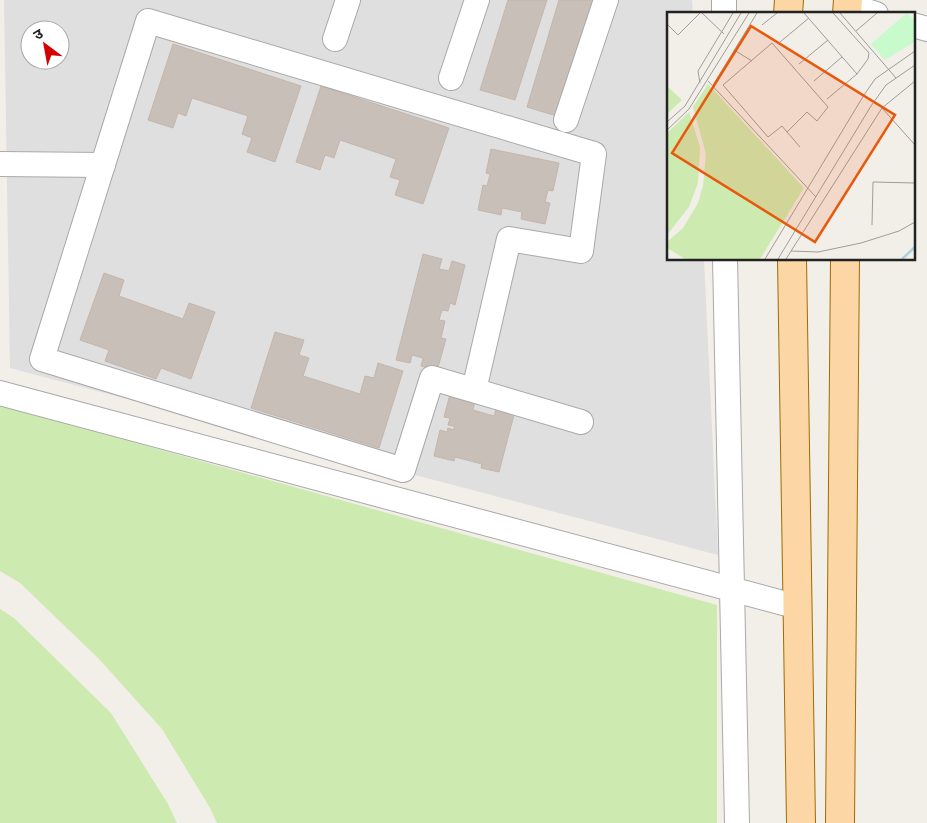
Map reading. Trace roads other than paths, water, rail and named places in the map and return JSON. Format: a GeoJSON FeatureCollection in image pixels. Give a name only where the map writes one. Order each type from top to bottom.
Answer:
{"type":"FeatureCollection","features":[{"type":"Feature","properties":{"kind":"main road"},"geometry":{"type":"LineString","coordinates":[[792,260],[801,823]]}},
{"type":"Feature","properties":{"kind":"main road"},"geometry":{"type":"LineString","coordinates":[[840,823],[845,260]]}},
{"type":"Feature","properties":{"kind":"street"},"geometry":{"type":"LineString","coordinates":[[335,39],[348,0]]}},
{"type":"Feature","properties":{"kind":"street"},"geometry":{"type":"LineString","coordinates":[[451,78],[477,0]]}},
{"type":"Feature","properties":{"kind":"street"},"geometry":{"type":"LineString","coordinates":[[566,120],[606,0]]}},
{"type":"Feature","properties":{"kind":"street"},"geometry":{"type":"LineString","coordinates":[[847,6],[869,12]]}},
{"type":"Feature","properties":{"kind":"street"},"geometry":{"type":"LineString","coordinates":[[474,390],[509,239],[581,251],[594,154],[148,21],[42,359],[403,470],[432,378],[581,422]]}},
{"type":"Feature","properties":{"kind":"street"},"geometry":{"type":"LineString","coordinates":[[914,24],[927,28]]}},
{"type":"Feature","properties":{"kind":"street"},"geometry":{"type":"LineString","coordinates":[[0,164],[103,165]]}},
{"type":"Feature","properties":{"kind":"street"},"geometry":{"type":"LineString","coordinates":[[725,260],[737,823]]}},
{"type":"Feature","properties":{"kind":"street"},"geometry":{"type":"LineString","coordinates":[[0,393],[798,607]]}}]}
